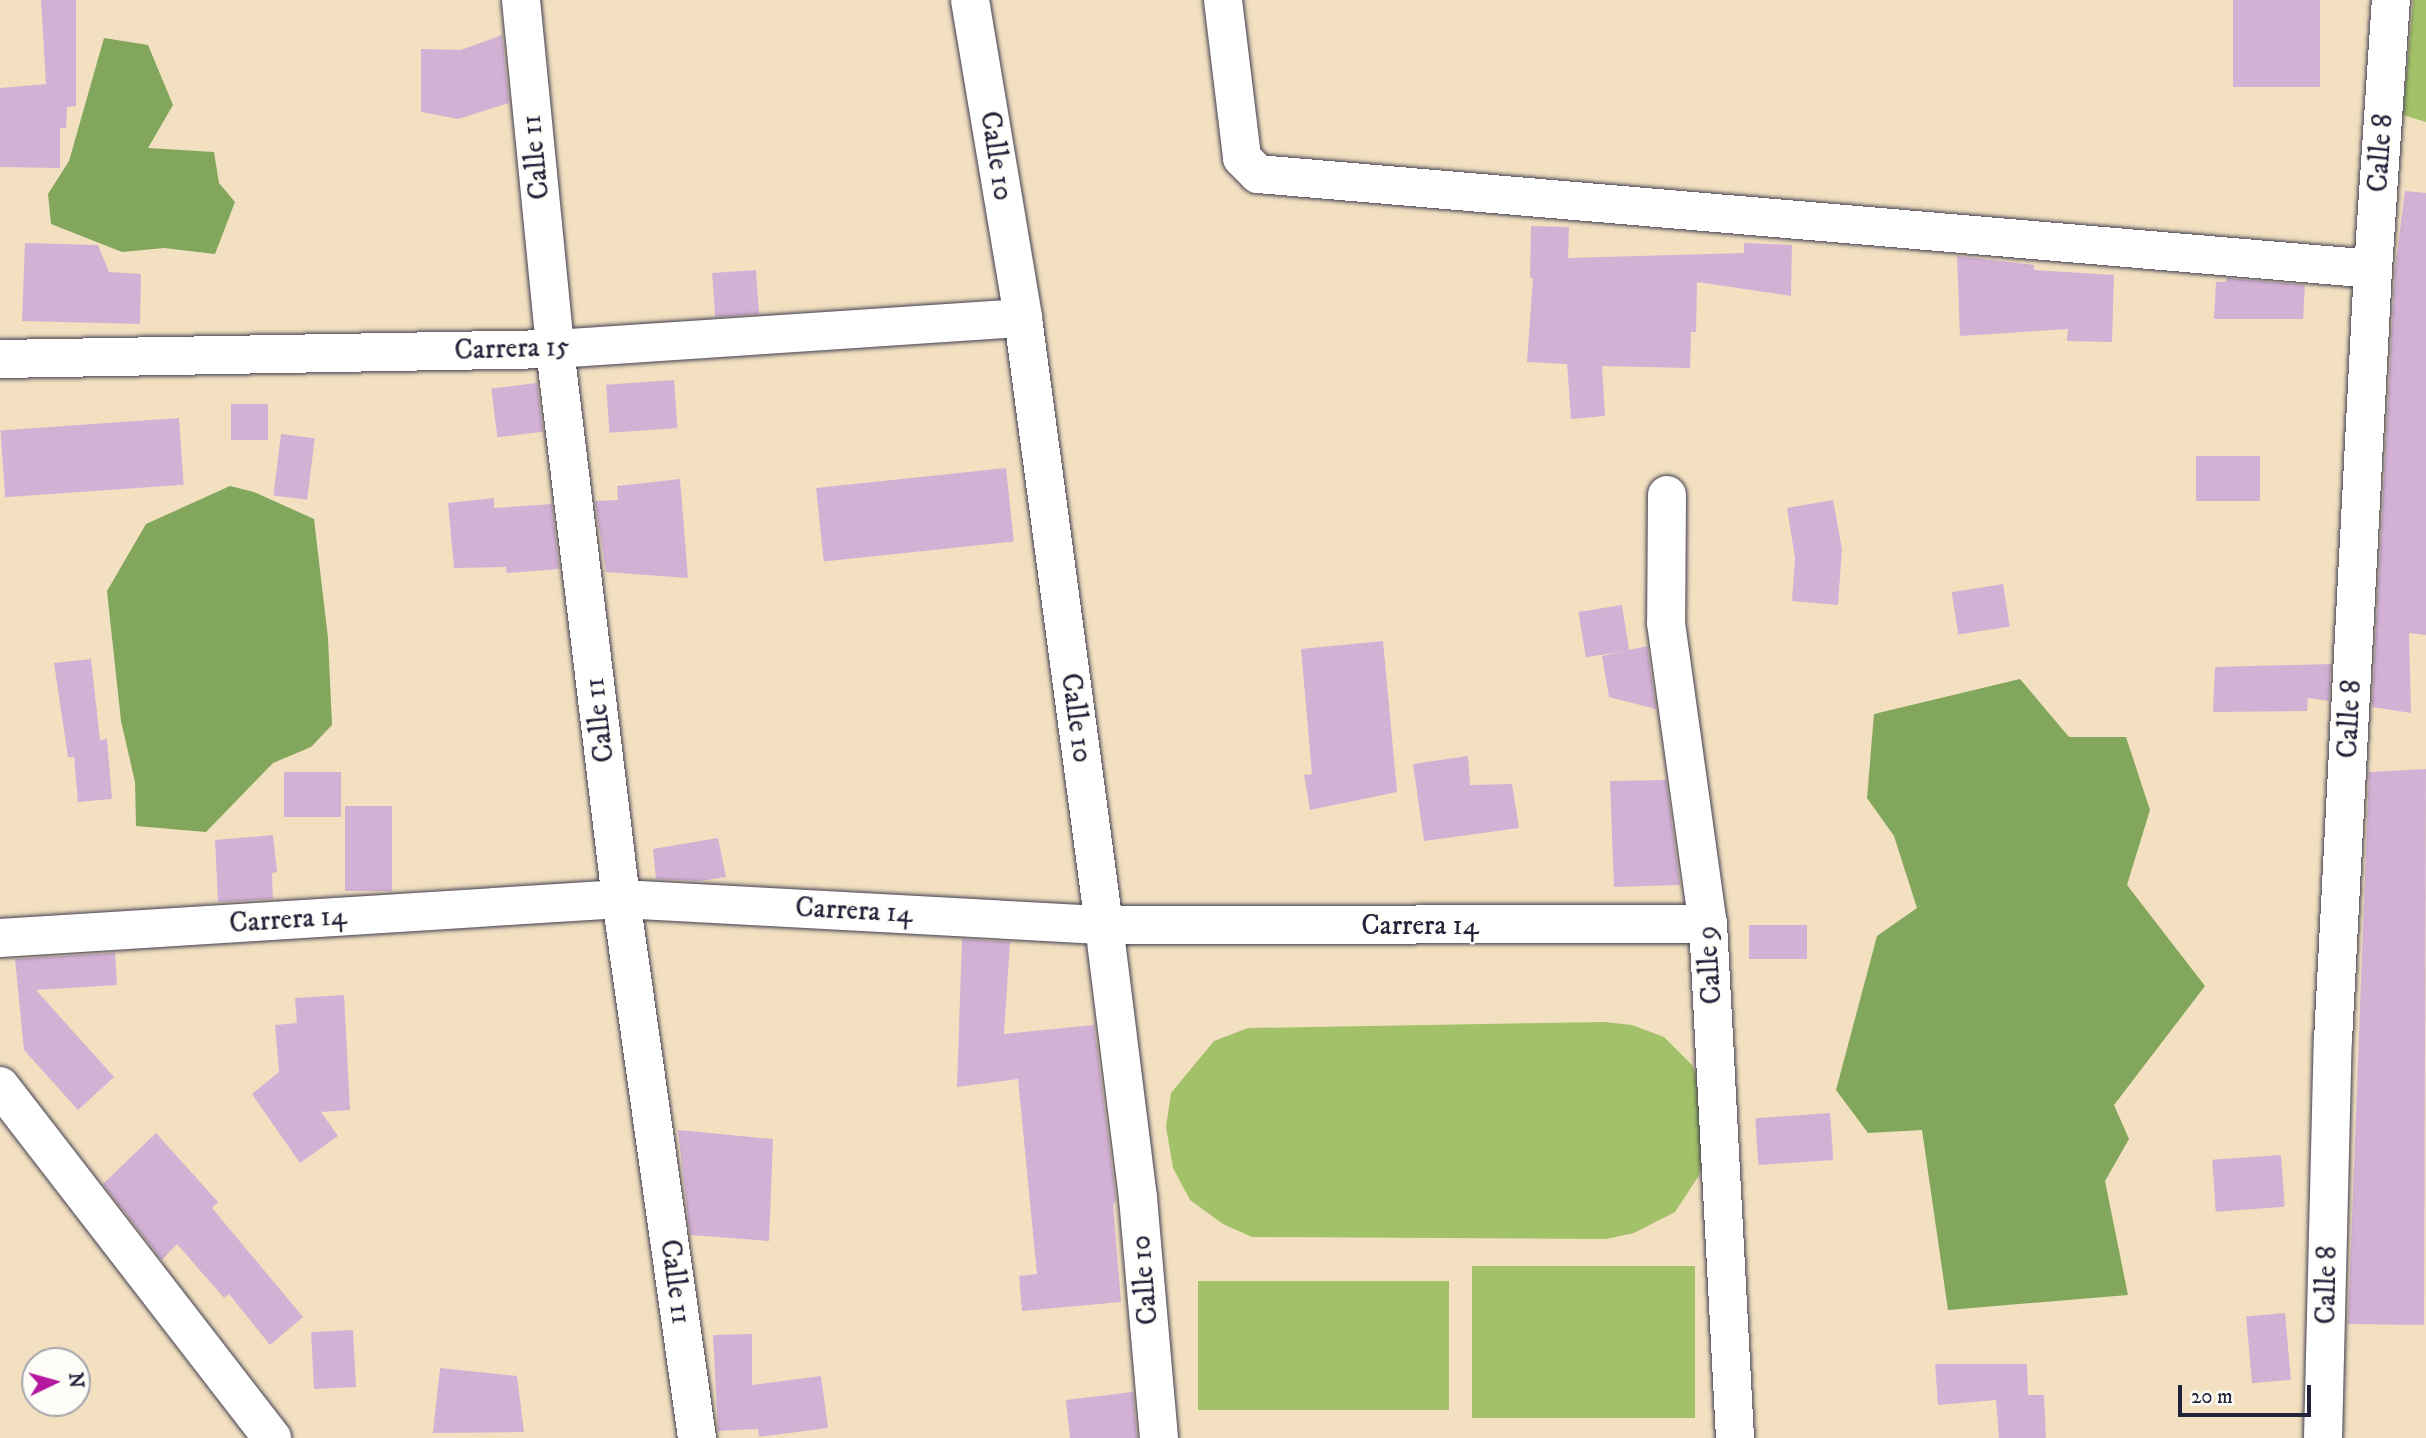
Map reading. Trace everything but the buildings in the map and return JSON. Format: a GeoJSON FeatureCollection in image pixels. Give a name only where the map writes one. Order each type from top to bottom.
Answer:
{"type":"FeatureCollection","features":[{"type":"Feature","properties":{"kind":"street","name":"Calle 11"},"geometry":{"type":"LineString","coordinates":[[521,0],[555,349],[621,899],[697,1438]]}},
{"type":"Feature","properties":{"kind":"street","name":"Calle 10"},"geometry":{"type":"LineString","coordinates":[[970,0],[1023,318],[1104,925],[1138,1198],[1160,1438]]}},
{"type":"Feature","properties":{"kind":"street"},"geometry":{"type":"LineString","coordinates":[[1223,0],[1242,158],[1258,174],[2373,269]]}},
{"type":"Feature","properties":{"kind":"street","name":"Calle 8"},"geometry":{"type":"LineString","coordinates":[[2323,1438],[2333,1040],[2373,269],[2391,0]]}},
{"type":"Feature","properties":{"kind":"street","name":"Carrera 15"},"geometry":{"type":"LineString","coordinates":[[0,359],[555,349],[1023,318]]}},
{"type":"Feature","properties":{"kind":"street","name":"Calle 9"},"geometry":{"type":"LineString","coordinates":[[1667,495],[1667,623],[1708,924],[1735,1438]]}},
{"type":"Feature","properties":{"kind":"street","name":"Carrera 14"},"geometry":{"type":"LineString","coordinates":[[0,938],[621,899],[1104,925],[1708,924]]}},
{"type":"Feature","properties":{"kind":"street"},"geometry":{"type":"LineString","coordinates":[[0,1086],[272,1438]]}},
{"type":"Feature","properties":{"kind":"green space"},"geometry":{"type":"Polygon","coordinates":[[[2413,0],[2426,0],[2426,122],[2403,115],[2413,0]]]}},
{"type":"Feature","properties":{"kind":"green space"},"geometry":{"type":"Polygon","coordinates":[[[104,38],[148,45],[173,105],[148,148],[214,152],[219,183],[235,202],[215,254],[164,248],[122,252],[51,224],[48,194],[69,161],[104,38]]]}},
{"type":"Feature","properties":{"kind":"green space"},"geometry":{"type":"Polygon","coordinates":[[[230,486],[254,492],[314,519],[328,638],[332,725],[311,747],[273,763],[206,832],[136,826],[135,782],[121,721],[107,591],[146,524],[230,486]]]}},
{"type":"Feature","properties":{"kind":"green space"},"geometry":{"type":"Polygon","coordinates":[[[2020,679],[2069,737],[2126,737],[2150,810],[2127,885],[2205,986],[2114,1105],[2129,1139],[2105,1181],[2128,1295],[1948,1310],[1922,1130],[1868,1133],[1836,1090],[1877,936],[1917,908],[1894,836],[1867,798],[1874,714],[2020,679]]]}},
{"type":"Feature","properties":{"kind":"green space"},"geometry":{"type":"Polygon","coordinates":[[[1605,1022],[1632,1025],[1664,1037],[1692,1065],[1710,1108],[1709,1146],[1698,1177],[1675,1212],[1634,1233],[1606,1239],[1252,1237],[1223,1224],[1190,1200],[1173,1168],[1166,1127],[1171,1093],[1214,1041],[1248,1028],[1605,1022]]]}},
{"type":"Feature","properties":{"kind":"green space"},"geometry":{"type":"Polygon","coordinates":[[[1472,1266],[1695,1266],[1695,1418],[1472,1418],[1472,1266]]]}},
{"type":"Feature","properties":{"kind":"green space"},"geometry":{"type":"Polygon","coordinates":[[[1198,1281],[1449,1281],[1449,1410],[1198,1410],[1198,1281]]]}}]}
